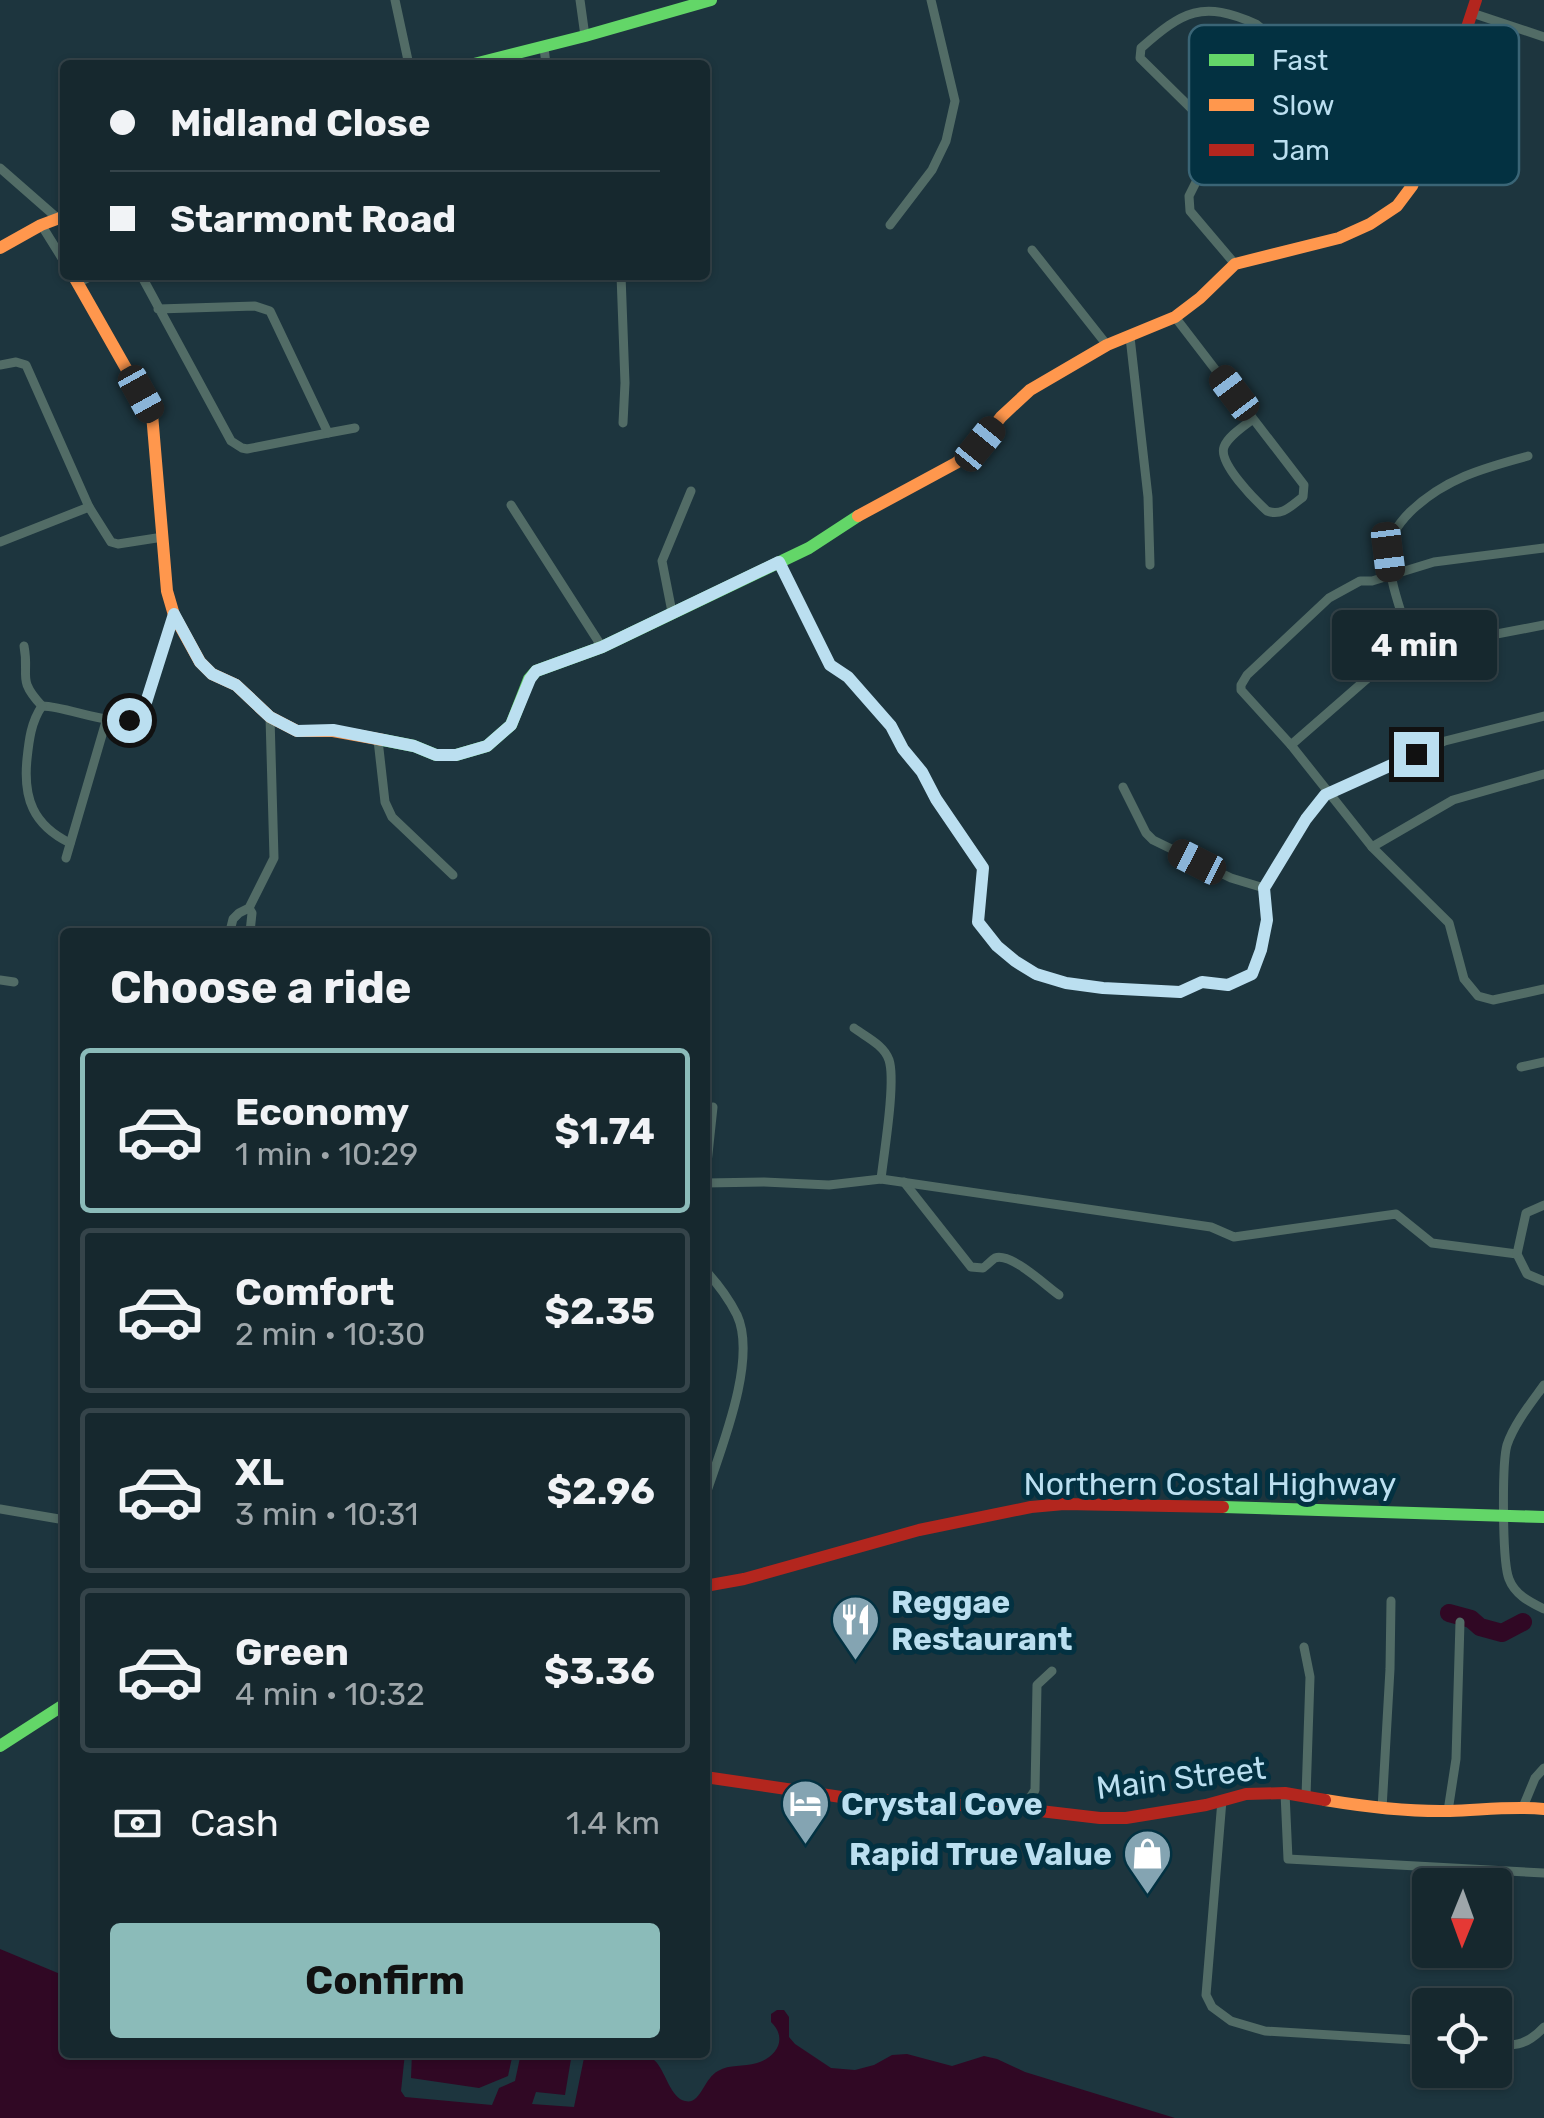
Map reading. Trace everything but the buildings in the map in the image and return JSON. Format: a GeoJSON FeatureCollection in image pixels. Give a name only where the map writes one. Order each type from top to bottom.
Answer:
{"type":"FeatureCollection","features":[{"type":"Feature","properties":{"kind":"street"},"geometry":{"type":"LineString","coordinates":[[395,0],[408,60]]}},
{"type":"Feature","properties":{"kind":"street"},"geometry":{"type":"LineString","coordinates":[[580,0],[585,36]]}},
{"type":"Feature","properties":{"kind":"street"},"geometry":{"type":"LineString","coordinates":[[491,60],[710,0]]}},
{"type":"Feature","properties":{"kind":"street"},"geometry":{"type":"LineString","coordinates":[[890,225],[932,170],[946,141],[955,101],[931,0]]}},
{"type":"Feature","properties":{"kind":"street"},"geometry":{"type":"LineString","coordinates":[[1189,106],[1140,58],[1141,48],[1186,9],[1203,4],[1232,9],[1256,25]]}},
{"type":"Feature","properties":{"kind":"street"},"geometry":{"type":"LineString","coordinates":[[1474,6],[1517,25]]}},
{"type":"Feature","properties":{"kind":"street"},"geometry":{"type":"LineString","coordinates":[[1519,26],[1544,37]]}},
{"type":"Feature","properties":{"kind":"street"},"geometry":{"type":"LineString","coordinates":[[544,47],[545,60]]}},
{"type":"Feature","properties":{"kind":"street"},"geometry":{"type":"LineString","coordinates":[[0,168],[60,217],[0,248]]}},
{"type":"Feature","properties":{"kind":"street"},"geometry":{"type":"LineString","coordinates":[[1194,185],[1189,196],[1190,211],[1235,264]]}},
{"type":"Feature","properties":{"kind":"street"},"geometry":{"type":"LineString","coordinates":[[77,280],[152,414],[167,591],[174,614],[200,662],[212,674],[236,685],[270,717],[297,731],[333,730],[414,746],[436,755],[456,755],[487,746],[511,725],[536,671],[602,647],[809,548],[844,523],[956,463],[980,444],[1030,390],[1107,345],[1175,317],[1235,264],[1339,238],[1397,206],[1412,185]]}},
{"type":"Feature","properties":{"kind":"street"},"geometry":{"type":"LineString","coordinates":[[42,226],[60,254]]}},
{"type":"Feature","properties":{"kind":"street"},"geometry":{"type":"LineString","coordinates":[[1032,250],[1107,345]]}},
{"type":"Feature","properties":{"kind":"street"},"geometry":{"type":"LineString","coordinates":[[144,280],[235,445],[247,449],[355,428]]}},
{"type":"Feature","properties":{"kind":"street"},"geometry":{"type":"LineString","coordinates":[[621,280],[623,422]]}},
{"type":"Feature","properties":{"kind":"street"},"geometry":{"type":"LineString","coordinates":[[158,309],[256,306],[270,312],[328,433]]}},
{"type":"Feature","properties":{"kind":"street"},"geometry":{"type":"LineString","coordinates":[[1175,317],[1304,485],[1303,497],[1284,511],[1272,513],[1262,507],[1224,460],[1228,441],[1253,419]]}},
{"type":"Feature","properties":{"kind":"street"},"geometry":{"type":"LineString","coordinates":[[1130,337],[1148,497],[1150,565]]}},
{"type":"Feature","properties":{"kind":"street"},"geometry":{"type":"LineString","coordinates":[[0,364],[26,365],[89,507],[111,542],[162,537]]}},
{"type":"Feature","properties":{"kind":"street"},"geometry":{"type":"LineString","coordinates":[[1413,650],[1391,574],[1391,537],[1402,520],[1436,489],[1489,466],[1528,456]]}},
{"type":"Feature","properties":{"kind":"street"},"geometry":{"type":"LineString","coordinates":[[672,612],[662,561],[691,491]]}},
{"type":"Feature","properties":{"kind":"street"},"geometry":{"type":"LineString","coordinates":[[512,505],[602,647]]}},
{"type":"Feature","properties":{"kind":"street"},"geometry":{"type":"LineString","coordinates":[[0,542],[89,507]]}},
{"type":"Feature","properties":{"kind":"street"},"geometry":{"type":"LineString","coordinates":[[1544,548],[1434,562],[1360,581],[1329,598],[1241,685],[1241,690],[1291,745],[1372,847],[1449,923],[1464,979],[1478,996],[1493,1000],[1544,989]]}},
{"type":"Feature","properties":{"kind":"street"},"geometry":{"type":"LineString","coordinates":[[779,562],[830,665],[848,677],[891,726],[983,868],[978,922],[1015,961],[1036,974],[1066,983],[1180,992],[1202,982],[1228,985],[1252,974],[1267,920],[1264,888],[1325,795],[1445,741],[1544,716]]}},
{"type":"Feature","properties":{"kind":"street"},"geometry":{"type":"LineString","coordinates":[[24,646],[25,679],[29,692],[42,706],[134,720],[143,712],[174,614]]}},
{"type":"Feature","properties":{"kind":"street"},"geometry":{"type":"LineString","coordinates":[[1291,745],[1377,670],[1413,650],[1544,625]]}},
{"type":"Feature","properties":{"kind":"street"},"geometry":{"type":"LineString","coordinates":[[42,706],[29,735],[25,780],[29,800],[38,819],[52,834],[70,843]]}},
{"type":"Feature","properties":{"kind":"street"},"geometry":{"type":"LineString","coordinates":[[232,928],[238,912],[249,908],[274,858],[270,717]]}},
{"type":"Feature","properties":{"kind":"street"},"geometry":{"type":"LineString","coordinates":[[66,858],[106,718]]}},
{"type":"Feature","properties":{"kind":"street"},"geometry":{"type":"LineString","coordinates":[[378,740],[385,802],[392,817],[453,875]]}},
{"type":"Feature","properties":{"kind":"street"},"geometry":{"type":"LineString","coordinates":[[1372,847],[1452,800],[1544,774]]}},
{"type":"Feature","properties":{"kind":"street"},"geometry":{"type":"LineString","coordinates":[[1122,787],[1153,840],[1231,878],[1264,888]]}},
{"type":"Feature","properties":{"kind":"street"},"geometry":{"type":"LineString","coordinates":[[249,908],[250,928]]}},
{"type":"Feature","properties":{"kind":"street"},"geometry":{"type":"LineString","coordinates":[[0,980],[14,982]]}},
{"type":"Feature","properties":{"kind":"street"},"geometry":{"type":"LineString","coordinates":[[854,1028],[880,1046],[889,1059],[891,1082],[881,1179]]}},
{"type":"Feature","properties":{"kind":"street"},"geometry":{"type":"LineString","coordinates":[[1520,1067],[1544,1062]]}},
{"type":"Feature","properties":{"kind":"street"},"geometry":{"type":"LineString","coordinates":[[710,1140],[714,1107]]}},
{"type":"Feature","properties":{"kind":"street"},"geometry":{"type":"LineString","coordinates":[[710,1182],[829,1184],[881,1179],[1211,1227],[1234,1237],[1396,1214],[1432,1244],[1516,1254]]}},
{"type":"Feature","properties":{"kind":"street"},"geometry":{"type":"LineString","coordinates":[[904,1182],[971,1268],[982,1268],[994,1258],[1004,1257],[1059,1295]]}},
{"type":"Feature","properties":{"kind":"street"},"geometry":{"type":"LineString","coordinates":[[1544,1205],[1526,1213],[1516,1254],[1527,1274],[1544,1281]]}},
{"type":"Feature","properties":{"kind":"street"},"geometry":{"type":"LineString","coordinates":[[710,1277],[738,1316],[743,1344],[735,1404],[710,1482]]}},
{"type":"Feature","properties":{"kind":"street"},"geometry":{"type":"LineString","coordinates":[[1544,1385],[1506,1447],[1504,1516],[1509,1580],[1516,1592],[1544,1609]]}},
{"type":"Feature","properties":{"kind":"street","name":"Northern Costal Highway"},"geometry":{"type":"LineString","coordinates":[[710,1585],[919,1530],[1064,1504],[1544,1517]]}},
{"type":"Feature","properties":{"kind":"street"},"geometry":{"type":"LineString","coordinates":[[0,1508],[60,1519]]}},
{"type":"Feature","properties":{"kind":"street"},"geometry":{"type":"LineString","coordinates":[[1382,1809],[1391,1602]]}},
{"type":"Feature","properties":{"kind":"street"},"geometry":{"type":"LineString","coordinates":[[1448,1811],[1456,1759],[1460,1622]]}},
{"type":"Feature","properties":{"kind":"street"},"geometry":{"type":"LineString","coordinates":[[1304,1647],[1310,1677],[1306,1796]]}},
{"type":"Feature","properties":{"kind":"street"},"geometry":{"type":"LineString","coordinates":[[1024,1809],[1035,1790],[1037,1686],[1052,1671]]}},
{"type":"Feature","properties":{"kind":"street"},"geometry":{"type":"LineString","coordinates":[[0,1746],[60,1707]]}},
{"type":"Feature","properties":{"kind":"street"},"geometry":{"type":"LineString","coordinates":[[1523,1807],[1535,1778],[1544,1768]]}},
{"type":"Feature","properties":{"kind":"street","name":"Main Street"},"geometry":{"type":"LineString","coordinates":[[710,1778],[848,1798],[1126,1818],[1246,1794],[1286,1793],[1382,1809],[1544,1809]]}},
{"type":"Feature","properties":{"kind":"street"},"geometry":{"type":"LineString","coordinates":[[1286,1793],[1288,1859],[1544,1873]]}},
{"type":"Feature","properties":{"kind":"street"},"geometry":{"type":"LineString","coordinates":[[1222,1800],[1206,1995],[1212,2008],[1231,2021],[1265,2032],[1412,2040]]}},
{"type":"Feature","properties":{"kind":"street"},"geometry":{"type":"LineString","coordinates":[[1512,2046],[1532,2039],[1544,2027]]}},
{"type":"Feature","properties":{"kind":"shaded area"},"geometry":{"type":"Polygon","coordinates":[[[0,1949],[60,1974],[60,2058],[652,2058],[676,2095],[690,2101],[718,2071],[757,2063],[775,2052],[779,2034],[771,2014],[784,2010],[789,2017],[789,2037],[831,2068],[855,2070],[892,2055],[907,2054],[952,2066],[984,2056],[1175,2118],[0,2118],[0,1949]]]}},
{"type":"Feature","properties":{"kind":"pier"},"geometry":{"type":"Polygon","coordinates":[[[404,2058],[412,2058],[411,2078],[479,2088],[508,2076],[512,2058],[520,2058],[515,2081],[499,2088],[492,2105],[405,2097],[401,2091],[404,2058]]]}},
{"type":"Feature","properties":{"kind":"pier"},"geometry":{"type":"Polygon","coordinates":[[[571,2058],[584,2058],[574,2107],[532,2104],[536,2092],[565,2095],[571,2058]]]}},
{"type":"Feature","properties":{"kind":"waterway"},"geometry":{"type":"LineString","coordinates":[[1449,1613],[1502,1633],[1523,1622]]}},
{"type":"Feature","properties":{"kind":"traffic: fast"},"geometry":{"type":"LineString","coordinates":[[490,60],[711,0]]}},
{"type":"Feature","properties":{"kind":"traffic: fast"},"geometry":{"type":"LineString","coordinates":[[383,740],[436,755],[456,755],[487,746],[511,725],[536,671],[602,647],[809,548],[858,516]]}},
{"type":"Feature","properties":{"kind":"traffic: fast"},"geometry":{"type":"LineString","coordinates":[[1223,1507],[1544,1517]]}},
{"type":"Feature","properties":{"kind":"traffic: fast"},"geometry":{"type":"LineString","coordinates":[[0,1746],[60,1707]]}},
{"type":"Feature","properties":{"kind":"traffic: slow"},"geometry":{"type":"LineString","coordinates":[[858,516],[956,463],[980,444],[1030,390],[1107,345],[1175,317],[1235,264],[1339,238],[1397,206],[1412,185]]}},
{"type":"Feature","properties":{"kind":"traffic: slow"},"geometry":{"type":"LineString","coordinates":[[0,248],[60,218]]}},
{"type":"Feature","properties":{"kind":"traffic: slow"},"geometry":{"type":"LineString","coordinates":[[76,280],[152,414],[167,591],[174,615],[200,662],[212,674],[236,685],[270,717],[297,731],[333,731],[383,740]]}},
{"type":"Feature","properties":{"kind":"traffic: slow"},"geometry":{"type":"LineString","coordinates":[[1325,1800],[1419,1811],[1544,1809]]}},
{"type":"Feature","properties":{"kind":"traffic: jam"},"geometry":{"type":"LineString","coordinates":[[1468,25],[1476,0]]}},
{"type":"Feature","properties":{"kind":"traffic: jam"},"geometry":{"type":"LineString","coordinates":[[710,1585],[919,1530],[1031,1507],[1223,1507]]}},
{"type":"Feature","properties":{"kind":"traffic: jam"},"geometry":{"type":"LineString","coordinates":[[710,1778],[848,1798],[1100,1818],[1126,1818],[1206,1805],[1246,1794],[1285,1793],[1325,1800]]}},
{"type":"Feature","properties":{"kind":"place","name":"Reggae Restaurant"},"geometry":{"type":"Point","coordinates":[856,1662]}},
{"type":"Feature","properties":{"kind":"place","name":"Crystal Cove"},"geometry":{"type":"Point","coordinates":[806,1846]}},
{"type":"Feature","properties":{"kind":"place","name":"Rapid True Value"},"geometry":{"type":"Point","coordinates":[1147,1896]}},
{"type":"Feature","properties":{"kind":"route"},"geometry":{"type":"LineString","coordinates":[[129,720],[143,712],[174,614],[200,662],[212,674],[236,685],[270,717],[297,731],[333,730],[414,746],[436,755],[456,755],[487,746],[511,725],[536,671],[602,647],[779,562],[830,665],[848,677],[891,726],[983,868],[978,922],[997,946],[1036,974],[1066,983],[1180,992],[1202,982],[1228,985],[1252,974],[1267,920],[1264,888],[1306,819],[1325,795],[1416,754]]}}]}
